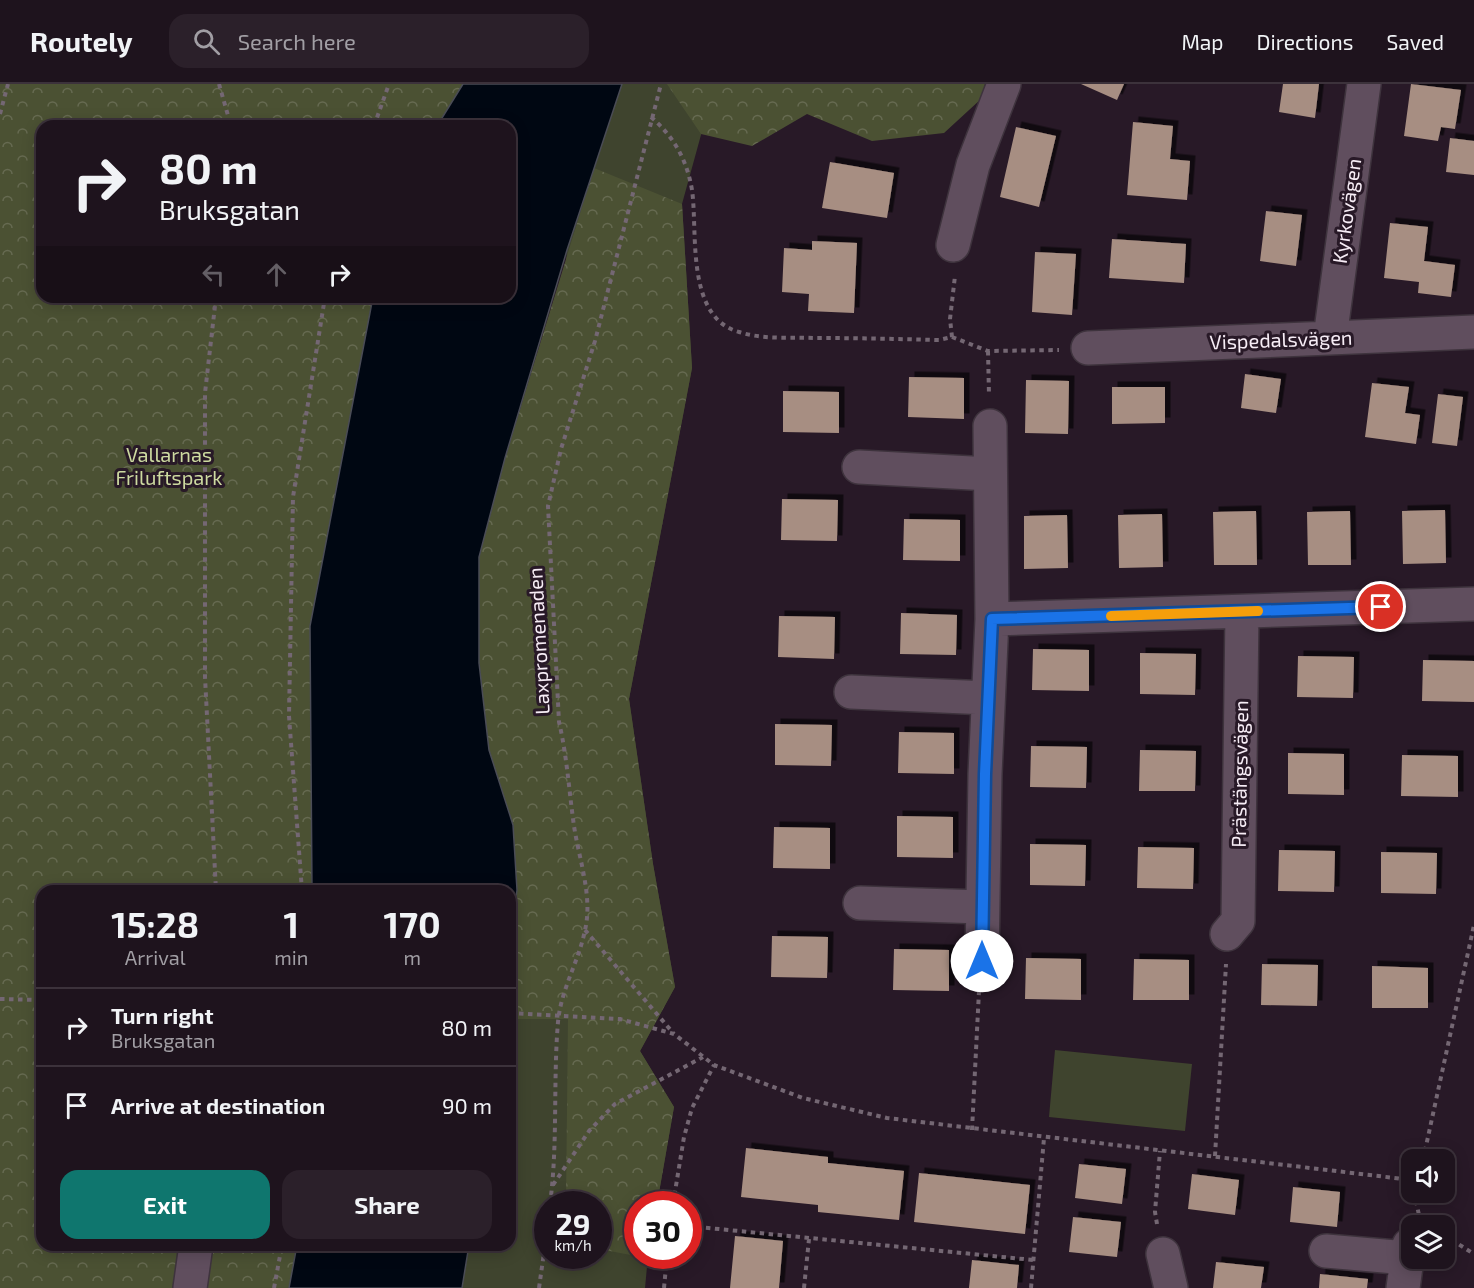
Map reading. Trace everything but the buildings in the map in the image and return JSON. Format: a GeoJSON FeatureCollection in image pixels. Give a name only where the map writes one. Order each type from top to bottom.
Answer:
{"type":"FeatureCollection","features":[{"type":"Feature","properties":{"kind":"street"},"geometry":{"type":"LineString","coordinates":[[953,245],[974,165],[1004,84]]}},
{"type":"Feature","properties":{"kind":"street","name":"Kyrkovägen"},"geometry":{"type":"LineString","coordinates":[[1330,338],[1364,84]]}},
{"type":"Feature","properties":{"kind":"street","name":"Vispedalsvägen"},"geometry":{"type":"LineString","coordinates":[[1088,348],[1474,332]]}},
{"type":"Feature","properties":{"kind":"street"},"geometry":{"type":"LineString","coordinates":[[982,961],[992,619],[990,426]]}},
{"type":"Feature","properties":{"kind":"street"},"geometry":{"type":"LineString","coordinates":[[859,467],[990,474]]}},
{"type":"Feature","properties":{"kind":"street"},"geometry":{"type":"LineString","coordinates":[[992,619],[1474,604]]}},
{"type":"Feature","properties":{"kind":"street","name":"Prästängsvägen"},"geometry":{"type":"LineString","coordinates":[[1227,934],[1238,921],[1242,612]]}},
{"type":"Feature","properties":{"kind":"street"},"geometry":{"type":"LineString","coordinates":[[851,692],[988,698]]}},
{"type":"Feature","properties":{"kind":"street"},"geometry":{"type":"LineString","coordinates":[[860,903],[982,907]]}},
{"type":"Feature","properties":{"kind":"street"},"geometry":{"type":"LineString","coordinates":[[190,1288],[195,1251]]}},
{"type":"Feature","properties":{"kind":"street"},"geometry":{"type":"LineString","coordinates":[[1326,1251],[1401,1253]]}},
{"type":"Feature","properties":{"kind":"street"},"geometry":{"type":"LineString","coordinates":[[1162,1254],[1171,1288]]}},
{"type":"Feature","properties":{"kind":"path"},"geometry":{"type":"LineString","coordinates":[[0,114],[8,84]]}},
{"type":"Feature","properties":{"kind":"path"},"geometry":{"type":"LineString","coordinates":[[219,84],[229,120]]}},
{"type":"Feature","properties":{"kind":"path"},"geometry":{"type":"LineString","coordinates":[[376,120],[389,84]]}},
{"type":"Feature","properties":{"kind":"path","name":"Laxpromenaden"},"geometry":{"type":"LineString","coordinates":[[551,1191],[554,1072],[558,1016],[567,980],[585,930],[587,901],[573,816],[566,749],[559,722],[548,506],[561,449],[595,341],[661,84]]}},
{"type":"Feature","properties":{"kind":"path"},"geometry":{"type":"LineString","coordinates":[[651,117],[670,136],[683,158],[692,191],[695,254],[703,295],[710,309],[728,328],[758,337],[939,340],[952,337],[988,351],[1088,348]]}},
{"type":"Feature","properties":{"kind":"path"},"geometry":{"type":"LineString","coordinates":[[952,337],[950,319],[956,267],[953,245]]}},
{"type":"Feature","properties":{"kind":"path"},"geometry":{"type":"LineString","coordinates":[[215,303],[204,393],[205,677],[216,885]]}},
{"type":"Feature","properties":{"kind":"path"},"geometry":{"type":"LineString","coordinates":[[302,885],[290,716],[293,497],[324,303]]}},
{"type":"Feature","properties":{"kind":"path"},"geometry":{"type":"LineString","coordinates":[[988,351],[990,426]]}},
{"type":"Feature","properties":{"kind":"path"},"geometry":{"type":"LineString","coordinates":[[1425,1149],[1474,925]]}},
{"type":"Feature","properties":{"kind":"path"},"geometry":{"type":"LineString","coordinates":[[585,930],[674,1034],[714,1065],[803,1098],[887,1118],[972,1130],[1401,1179]]}},
{"type":"Feature","properties":{"kind":"path"},"geometry":{"type":"LineString","coordinates":[[1215,1156],[1227,934]]}},
{"type":"Feature","properties":{"kind":"path"},"geometry":{"type":"LineString","coordinates":[[972,1130],[982,961]]}},
{"type":"Feature","properties":{"kind":"path"},"geometry":{"type":"LineString","coordinates":[[0,999],[36,1000]]}},
{"type":"Feature","properties":{"kind":"path"},"geometry":{"type":"LineString","coordinates":[[516,1013],[620,1019],[674,1034]]}},
{"type":"Feature","properties":{"kind":"path"},"geometry":{"type":"LineString","coordinates":[[552,1185],[589,1131],[615,1104],[704,1057]]}},
{"type":"Feature","properties":{"kind":"path"},"geometry":{"type":"LineString","coordinates":[[675,1191],[684,1137],[692,1108],[714,1065]]}},
{"type":"Feature","properties":{"kind":"path"},"geometry":{"type":"LineString","coordinates":[[1031,1288],[1044,1138]]}},
{"type":"Feature","properties":{"kind":"path"},"geometry":{"type":"LineString","coordinates":[[1160,1150],[1155,1212],[1162,1254]]}},
{"type":"Feature","properties":{"kind":"path"},"geometry":{"type":"LineString","coordinates":[[702,1228],[1034,1260]]}},
{"type":"Feature","properties":{"kind":"path"},"geometry":{"type":"LineString","coordinates":[[804,1288],[809,1239]]}},
{"type":"Feature","properties":{"kind":"path"},"geometry":{"type":"LineString","coordinates":[[1455,1242],[1474,1254]]}},
{"type":"Feature","properties":{"kind":"path"},"geometry":{"type":"LineString","coordinates":[[274,1288],[281,1251]]}},
{"type":"Feature","properties":{"kind":"path"},"geometry":{"type":"LineString","coordinates":[[539,1288],[542,1269]]}},
{"type":"Feature","properties":{"kind":"path"},"geometry":{"type":"LineString","coordinates":[[664,1288],[666,1269]]}},
{"type":"Feature","properties":{"kind":"green space","name":"Vallarnas Friluftspark"},"geometry":{"type":"Polygon","coordinates":[[[0,84],[463,84],[441,120],[36,120],[36,303],[372,303],[310,626],[312,885],[36,885],[36,1251],[296,1251],[289,1288],[0,1288],[0,84]]]}},
{"type":"Feature","properties":{"kind":"green space"},"geometry":{"type":"Polygon","coordinates":[[[622,84],[715,84],[682,204],[692,368],[629,699],[653,864],[675,987],[640,1051],[674,1107],[659,1191],[624,1191],[624,1269],[647,1269],[645,1288],[462,1288],[468,1251],[516,1251],[516,885],[567,250],[622,84]]]}},
{"type":"Feature","properties":{"kind":"green space"},"geometry":{"type":"Polygon","coordinates":[[[667,84],[985,84],[981,99],[944,133],[872,141],[807,114],[752,146],[701,134],[667,84]]]}},
{"type":"Feature","properties":{"kind":"green space"},"geometry":{"type":"Polygon","coordinates":[[[594,168],[682,204],[692,368],[629,699],[653,864],[675,987],[640,1051],[674,1107],[659,1191],[624,1191],[624,1254],[612,1251],[612,1191],[566,1191],[568,1019],[516,1019],[517,890],[513,825],[489,750],[479,663],[479,557],[505,458],[594,168]]]}},
{"type":"Feature","properties":{"kind":"green space"},"geometry":{"type":"Polygon","coordinates":[[[1055,1050],[1192,1064],[1185,1131],[1049,1117],[1055,1050]]]}},
{"type":"Feature","properties":{"kind":"shaded area"},"geometry":{"type":"Polygon","coordinates":[[[463,84],[622,84],[567,250],[505,458],[479,557],[479,663],[489,750],[513,825],[517,890],[516,898],[516,885],[312,885],[310,626],[372,303],[516,303],[516,120],[441,120],[463,84]]]}},
{"type":"Feature","properties":{"kind":"shaded area"},"geometry":{"type":"Polygon","coordinates":[[[296,1251],[468,1251],[462,1288],[289,1288],[296,1251]]]}},
{"type":"Feature","properties":{"kind":"slow traffic"},"geometry":{"type":"LineString","coordinates":[[1111,616],[1258,611]]}},
{"type":"Feature","properties":{"kind":"route"},"geometry":{"type":"LineString","coordinates":[[982,961],[985,774],[992,619],[1381,607]]}}]}
